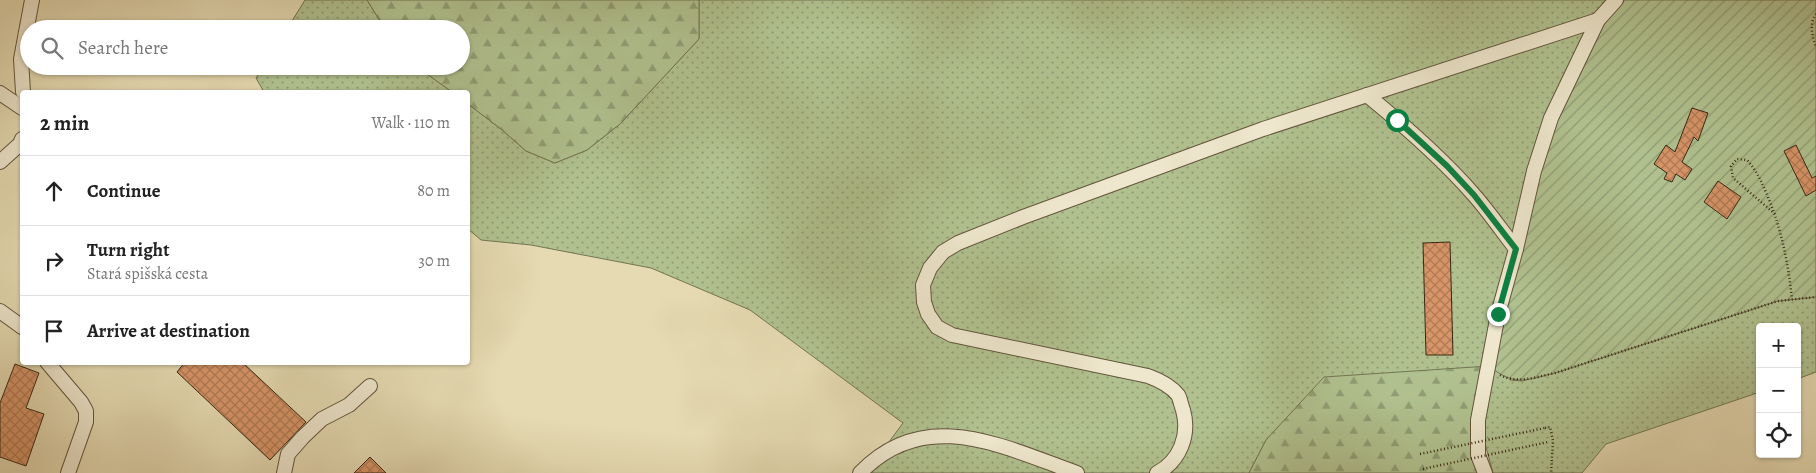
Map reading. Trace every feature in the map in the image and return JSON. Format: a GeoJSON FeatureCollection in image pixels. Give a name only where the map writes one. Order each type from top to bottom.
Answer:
{"type":"FeatureCollection","features":[{"type":"Feature","properties":{"kind":"street"},"geometry":{"type":"LineString","coordinates":[[28,20],[32,0]]}},
{"type":"Feature","properties":{"kind":"street"},"geometry":{"type":"LineString","coordinates":[[1485,473],[1478,455],[1478,420],[1498,314],[1516,249],[1534,171],[1551,118],[1598,20],[1616,0]]}},
{"type":"Feature","properties":{"kind":"street"},"geometry":{"type":"LineString","coordinates":[[1157,473],[1166,468],[1178,456],[1184,438],[1185,417],[1178,396],[1164,382],[1148,376],[952,335],[937,327],[928,314],[924,302],[923,285],[930,268],[944,252],[958,242],[1014,220],[1264,129],[1598,20]]}},
{"type":"Feature","properties":{"kind":"street"},"geometry":{"type":"LineString","coordinates":[[22,75],[23,90]]}},
{"type":"Feature","properties":{"kind":"street"},"geometry":{"type":"LineString","coordinates":[[0,93],[20,107]]}},
{"type":"Feature","properties":{"kind":"street"},"geometry":{"type":"LineString","coordinates":[[1366,95],[1447,166],[1474,195],[1516,249]]}},
{"type":"Feature","properties":{"kind":"street"},"geometry":{"type":"LineString","coordinates":[[0,162],[20,144]]}},
{"type":"Feature","properties":{"kind":"street"},"geometry":{"type":"LineString","coordinates":[[0,311],[20,326]]}},
{"type":"Feature","properties":{"kind":"street"},"geometry":{"type":"LineString","coordinates":[[50,365],[81,402],[86,411],[86,422],[68,473]]}},
{"type":"Feature","properties":{"kind":"street"},"geometry":{"type":"LineString","coordinates":[[284,473],[288,454],[303,437],[322,419],[349,405],[370,386]]}},
{"type":"Feature","properties":{"kind":"street"},"geometry":{"type":"LineString","coordinates":[[860,473],[890,450],[903,443],[919,438],[943,436],[968,437],[993,443],[1077,473]]}},
{"type":"Feature","properties":{"kind":"path"},"geometry":{"type":"LineString","coordinates":[[1816,14],[1812,31],[1816,47]]}},
{"type":"Feature","properties":{"kind":"path"},"geometry":{"type":"LineString","coordinates":[[1775,214],[1733,178],[1731,166],[1737,159],[1747,160],[1755,168],[1775,214],[1788,262],[1792,299]]}},
{"type":"Feature","properties":{"kind":"path"},"geometry":{"type":"LineString","coordinates":[[1489,366],[1501,376],[1510,380],[1522,381],[1555,373],[1778,301],[1816,298]]}},
{"type":"Feature","properties":{"kind":"path"},"geometry":{"type":"LineString","coordinates":[[1420,454],[1550,427],[1553,441],[1551,473]]}},
{"type":"Feature","properties":{"kind":"path"},"geometry":{"type":"LineString","coordinates":[[1423,469],[1553,441]]}},
{"type":"Feature","properties":{"kind":"green space"},"geometry":{"type":"Polygon","coordinates":[[[305,0],[367,0],[379,20],[293,20],[305,0]]]}},
{"type":"Feature","properties":{"kind":"green space"},"geometry":{"type":"Polygon","coordinates":[[[367,0],[699,0],[699,39],[620,124],[587,150],[555,163],[526,151],[470,106],[470,90],[449,90],[428,75],[470,75],[470,20],[379,20],[367,0]]]}},
{"type":"Feature","properties":{"kind":"green space"},"geometry":{"type":"Polygon","coordinates":[[[699,0],[1616,0],[1510,380],[1522,381],[1555,373],[1778,301],[1816,297],[1816,372],[1801,378],[1801,323],[1756,323],[1756,393],[1606,444],[1582,473],[1493,473],[1483,436],[1266,440],[1249,473],[866,473],[903,423],[750,310],[651,268],[531,245],[481,240],[470,231],[470,106],[526,151],[555,163],[587,150],[620,124],[699,39],[699,0]]]}},
{"type":"Feature","properties":{"kind":"green space"},"geometry":{"type":"Polygon","coordinates":[[[1616,0],[1816,0],[1816,297],[1778,301],[1555,373],[1528,379],[1513,379],[1498,373],[1489,366],[1551,118],[1616,0]]]}},
{"type":"Feature","properties":{"kind":"green space"},"geometry":{"type":"Polygon","coordinates":[[[258,75],[428,75],[449,90],[263,90],[256,78],[258,75]]]}},
{"type":"Feature","properties":{"kind":"green space"},"geometry":{"type":"Polygon","coordinates":[[[1489,366],[1480,473],[1249,473],[1266,440],[1324,377],[1489,366]]]}},
{"type":"Feature","properties":{"kind":"building"},"geometry":{"type":"Polygon","coordinates":[[[1692,108],[1708,113],[1698,141],[1694,137],[1682,162],[1692,169],[1685,180],[1676,174],[1672,182],[1664,179],[1667,173],[1654,164],[1666,145],[1675,152],[1692,108]]]}},
{"type":"Feature","properties":{"kind":"building"},"geometry":{"type":"Polygon","coordinates":[[[1796,145],[1812,178],[1816,176],[1816,190],[1806,196],[1784,151],[1796,145]]]}},
{"type":"Feature","properties":{"kind":"building"},"geometry":{"type":"Polygon","coordinates":[[[1718,181],[1741,197],[1727,219],[1704,202],[1718,181]]]}},
{"type":"Feature","properties":{"kind":"building"},"geometry":{"type":"Polygon","coordinates":[[[1450,242],[1453,355],[1426,355],[1423,243],[1450,242]]]}},
{"type":"Feature","properties":{"kind":"building"},"geometry":{"type":"Polygon","coordinates":[[[15,364],[39,373],[26,408],[44,414],[26,466],[0,457],[0,403],[15,364]]]}},
{"type":"Feature","properties":{"kind":"building"},"geometry":{"type":"Polygon","coordinates":[[[183,365],[245,365],[306,422],[270,460],[177,372],[183,365]]]}},
{"type":"Feature","properties":{"kind":"building"},"geometry":{"type":"Polygon","coordinates":[[[370,457],[386,473],[354,473],[370,457]]]}},
{"type":"Feature","properties":{"kind":"route"},"geometry":{"type":"LineString","coordinates":[[1397,120],[1447,166],[1474,195],[1516,249],[1498,314]]}}]}
